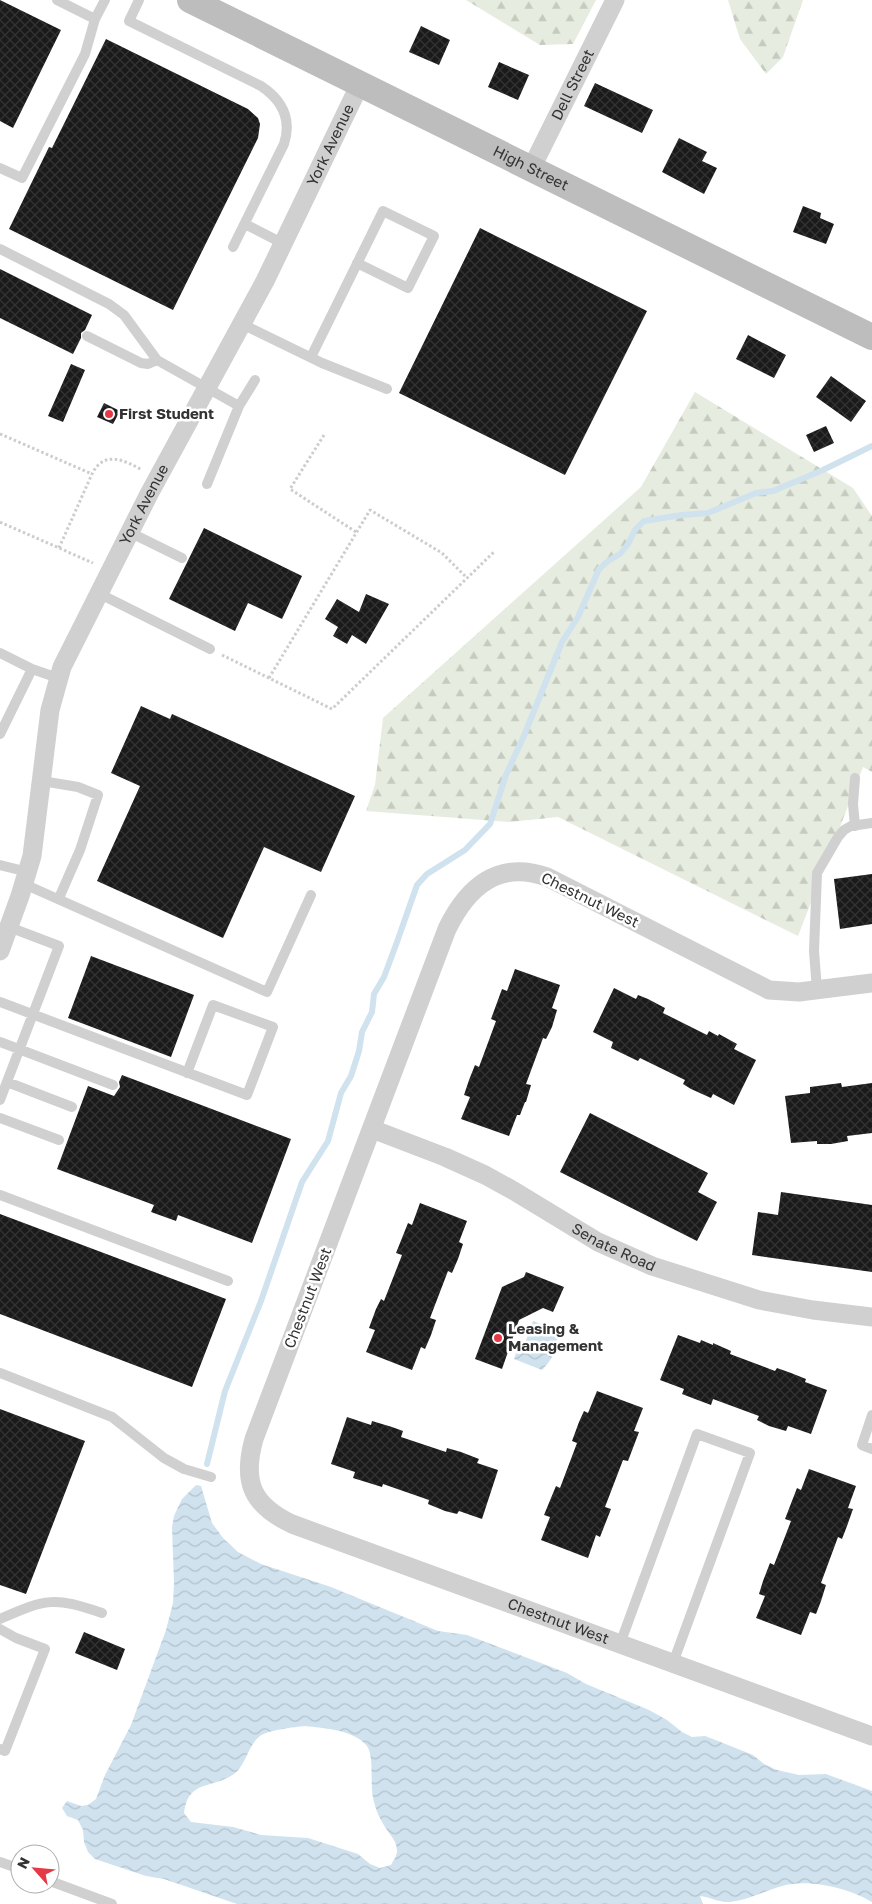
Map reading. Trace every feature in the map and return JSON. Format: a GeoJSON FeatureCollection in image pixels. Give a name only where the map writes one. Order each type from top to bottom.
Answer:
{"type":"FeatureCollection","features":[{"type":"Feature","properties":{"kind":"main road","name":"High Street"},"geometry":{"type":"LineString","coordinates":[[190,0],[872,337]]}},
{"type":"Feature","properties":{"kind":"street","name":"Dell Street"},"geometry":{"type":"LineString","coordinates":[[531,169],[615,0]]}},
{"type":"Feature","properties":{"kind":"street","name":"York Avenue"},"geometry":{"type":"LineString","coordinates":[[0,951],[7,922],[26,878],[35,838],[49,718],[58,678],[68,653],[129,532],[284,244],[360,84]]}},
{"type":"Feature","properties":{"kind":"street","name":"Chestnut West"},"geometry":{"type":"LineString","coordinates":[[872,983],[817,990],[779,992],[760,987],[547,877],[526,871],[505,872],[494,876],[474,891],[459,907],[452,918],[254,1440],[249,1470],[257,1499],[273,1513],[292,1524],[872,1736]]}},
{"type":"Feature","properties":{"kind":"street","name":"Senate Road"},"geometry":{"type":"LineString","coordinates":[[372,1129],[445,1157],[485,1175],[598,1242],[645,1264],[759,1300],[813,1310],[872,1317]]}},
{"type":"Feature","properties":{"kind":"lane"},"geometry":{"type":"LineString","coordinates":[[57,0],[95,19]]}},
{"type":"Feature","properties":{"kind":"lane"},"geometry":{"type":"LineString","coordinates":[[0,168],[22,178],[85,54],[95,19],[105,0]]}},
{"type":"Feature","properties":{"kind":"lane"},"geometry":{"type":"LineString","coordinates":[[140,0],[129,21],[261,86],[281,104],[287,124],[286,138],[233,247]]}},
{"type":"Feature","properties":{"kind":"lane"},"geometry":{"type":"LineString","coordinates":[[311,357],[357,263],[383,211],[434,236],[408,288],[357,263]]}},
{"type":"Feature","properties":{"kind":"lane"},"geometry":{"type":"LineString","coordinates":[[244,224],[284,244]]}},
{"type":"Feature","properties":{"kind":"lane"},"geometry":{"type":"LineString","coordinates":[[0,249],[100,298],[117,309],[157,360],[239,406]]}},
{"type":"Feature","properties":{"kind":"lane"},"geometry":{"type":"LineString","coordinates":[[242,324],[311,357],[387,389]]}},
{"type":"Feature","properties":{"kind":"lane"},"geometry":{"type":"LineString","coordinates":[[87,336],[141,363],[148,364],[157,360]]}},
{"type":"Feature","properties":{"kind":"lane"},"geometry":{"type":"LineString","coordinates":[[207,484],[239,406],[255,380]]}},
{"type":"Feature","properties":{"kind":"lane"},"geometry":{"type":"LineString","coordinates":[[129,532],[182,558]]}},
{"type":"Feature","properties":{"kind":"lane"},"geometry":{"type":"LineString","coordinates":[[98,593],[210,649]]}},
{"type":"Feature","properties":{"kind":"lane"},"geometry":{"type":"LineString","coordinates":[[0,653],[32,669],[58,678]]}},
{"type":"Feature","properties":{"kind":"lane"},"geometry":{"type":"LineString","coordinates":[[0,734],[32,669]]}},
{"type":"Feature","properties":{"kind":"lane"},"geometry":{"type":"LineString","coordinates":[[854,826],[855,778]]}},
{"type":"Feature","properties":{"kind":"lane"},"geometry":{"type":"LineString","coordinates":[[42,781],[78,787],[98,796],[80,850],[58,898]]}},
{"type":"Feature","properties":{"kind":"lane"},"geometry":{"type":"LineString","coordinates":[[817,990],[814,951],[817,873],[840,834],[847,828],[872,823]]}},
{"type":"Feature","properties":{"kind":"lane"},"geometry":{"type":"LineString","coordinates":[[0,865],[26,878],[58,898],[267,992],[311,895]]}},
{"type":"Feature","properties":{"kind":"lane"},"geometry":{"type":"LineString","coordinates":[[0,1100],[58,946],[7,922]]}},
{"type":"Feature","properties":{"kind":"lane"},"geometry":{"type":"LineString","coordinates":[[0,1002],[247,1096],[273,1027],[213,1005],[188,1073]]}},
{"type":"Feature","properties":{"kind":"lane"},"geometry":{"type":"LineString","coordinates":[[0,1042],[113,1085]]}},
{"type":"Feature","properties":{"kind":"lane"},"geometry":{"type":"LineString","coordinates":[[7,1082],[72,1107]]}},
{"type":"Feature","properties":{"kind":"lane"},"geometry":{"type":"LineString","coordinates":[[0,1118],[59,1140]]}},
{"type":"Feature","properties":{"kind":"lane"},"geometry":{"type":"LineString","coordinates":[[0,1195],[228,1281]]}},
{"type":"Feature","properties":{"kind":"lane"},"geometry":{"type":"LineString","coordinates":[[0,1373],[112,1417],[164,1458],[184,1469],[212,1478]]}},
{"type":"Feature","properties":{"kind":"lane"},"geometry":{"type":"LineString","coordinates":[[872,1415],[862,1445],[872,1449]]}},
{"type":"Feature","properties":{"kind":"lane"},"geometry":{"type":"LineString","coordinates":[[620,1644],[697,1434],[750,1453],[674,1663]]}},
{"type":"Feature","properties":{"kind":"lane"},"geometry":{"type":"LineString","coordinates":[[0,1618],[30,1606],[53,1601],[71,1603],[102,1613]]}},
{"type":"Feature","properties":{"kind":"lane"},"geometry":{"type":"LineString","coordinates":[[0,1629],[44,1649],[6,1751],[0,1749]]}},
{"type":"Feature","properties":{"kind":"lane"},"geometry":{"type":"LineString","coordinates":[[60,1885],[112,1904]]}},
{"type":"Feature","properties":{"kind":"path"},"geometry":{"type":"LineString","coordinates":[[0,434],[92,474]]}},
{"type":"Feature","properties":{"kind":"path"},"geometry":{"type":"LineString","coordinates":[[324,435],[290,489],[356,532]]}},
{"type":"Feature","properties":{"kind":"path"},"geometry":{"type":"LineString","coordinates":[[59,548],[92,474],[99,464],[114,459],[129,463],[158,478]]}},
{"type":"Feature","properties":{"kind":"path"},"geometry":{"type":"LineString","coordinates":[[269,678],[370,510],[442,553],[467,578]]}},
{"type":"Feature","properties":{"kind":"path"},"geometry":{"type":"LineString","coordinates":[[0,522],[109,571]]}},
{"type":"Feature","properties":{"kind":"path"},"geometry":{"type":"LineString","coordinates":[[210,649],[332,709],[495,551]]}},
{"type":"Feature","properties":{"kind":"green space"},"geometry":{"type":"Polygon","coordinates":[[[466,0],[596,0],[573,44],[540,45],[466,0]]]}},
{"type":"Feature","properties":{"kind":"green space"},"geometry":{"type":"Polygon","coordinates":[[[728,0],[803,0],[783,57],[766,74],[740,39],[728,0]]]}},
{"type":"Feature","properties":{"kind":"green space"},"geometry":{"type":"Polygon","coordinates":[[[695,392],[853,488],[872,516],[872,772],[863,767],[798,936],[558,817],[509,822],[366,811],[375,785],[383,718],[641,487],[695,392]]]}},
{"type":"Feature","properties":{"kind":"water"},"geometry":{"type":"Polygon","coordinates":[[[533,1321],[557,1330],[557,1342],[554,1352],[550,1361],[542,1370],[514,1359],[516,1353],[521,1354],[533,1321]]]}},
{"type":"Feature","properties":{"kind":"water"},"geometry":{"type":"Polygon","coordinates":[[[196,1485],[201,1486],[212,1523],[223,1538],[238,1552],[261,1564],[331,1587],[438,1631],[467,1635],[567,1673],[586,1684],[649,1710],[692,1737],[705,1736],[718,1741],[753,1755],[764,1764],[777,1770],[799,1775],[826,1774],[872,1791],[872,1902],[852,1892],[804,1883],[782,1886],[730,1902],[700,1896],[703,1904],[237,1904],[164,1879],[146,1876],[95,1859],[88,1852],[84,1842],[83,1830],[78,1820],[67,1816],[62,1808],[67,1801],[81,1806],[88,1805],[96,1799],[105,1775],[131,1725],[166,1630],[173,1603],[172,1527],[174,1516],[182,1499],[196,1485]],[[305,1726],[282,1729],[260,1736],[253,1744],[238,1770],[226,1779],[196,1790],[186,1802],[184,1813],[191,1822],[233,1827],[261,1835],[308,1838],[358,1854],[370,1864],[380,1868],[391,1865],[396,1855],[397,1847],[380,1818],[375,1805],[372,1788],[371,1757],[367,1746],[355,1736],[347,1733],[305,1726]]]}},
{"type":"Feature","properties":{"kind":"building"},"geometry":{"type":"Polygon","coordinates":[[[0,0],[61,30],[13,128],[0,121],[0,0]]]}},
{"type":"Feature","properties":{"kind":"building"},"geometry":{"type":"Polygon","coordinates":[[[421,26],[450,40],[439,65],[409,52],[421,26]]]}},
{"type":"Feature","properties":{"kind":"building"},"geometry":{"type":"Polygon","coordinates":[[[106,39],[248,109],[258,118],[260,124],[258,138],[173,310],[9,229],[49,147],[52,148],[106,39]]]}},
{"type":"Feature","properties":{"kind":"building"},"geometry":{"type":"Polygon","coordinates":[[[499,62],[529,75],[518,100],[488,87],[499,62]]]}},
{"type":"Feature","properties":{"kind":"building"},"geometry":{"type":"Polygon","coordinates":[[[595,83],[653,110],[642,133],[584,106],[595,83]]]}},
{"type":"Feature","properties":{"kind":"building"},"geometry":{"type":"Polygon","coordinates":[[[679,138],[707,152],[702,161],[717,168],[704,194],[662,172],[679,138]]]}},
{"type":"Feature","properties":{"kind":"building"},"geometry":{"type":"Polygon","coordinates":[[[803,206],[821,213],[820,218],[834,224],[826,244],[793,232],[803,206]]]}},
{"type":"Feature","properties":{"kind":"building"},"geometry":{"type":"Polygon","coordinates":[[[480,228],[647,311],[565,475],[399,393],[480,228]]]}},
{"type":"Feature","properties":{"kind":"building"},"geometry":{"type":"Polygon","coordinates":[[[0,269],[92,315],[85,330],[81,333],[81,338],[73,354],[0,318],[0,269]]]}},
{"type":"Feature","properties":{"kind":"building"},"geometry":{"type":"Polygon","coordinates":[[[748,335],[786,355],[774,378],[736,359],[748,335]]]}},
{"type":"Feature","properties":{"kind":"building"},"geometry":{"type":"Polygon","coordinates":[[[71,364],[85,370],[63,422],[48,416],[71,364]]]}},
{"type":"Feature","properties":{"kind":"building"},"geometry":{"type":"Polygon","coordinates":[[[831,376],[866,401],[851,422],[816,397],[831,376]]]}},
{"type":"Feature","properties":{"kind":"building","name":"First Student"},"geometry":{"type":"Polygon","coordinates":[[[104,403],[120,411],[113,424],[97,417],[104,403]]]}},
{"type":"Feature","properties":{"kind":"building"},"geometry":{"type":"Polygon","coordinates":[[[826,426],[834,443],[814,452],[806,435],[826,426]]]}},
{"type":"Feature","properties":{"kind":"building"},"geometry":{"type":"Polygon","coordinates":[[[204,528],[302,576],[282,619],[248,603],[235,631],[169,599],[204,528]]]}},
{"type":"Feature","properties":{"kind":"building"},"geometry":{"type":"Polygon","coordinates":[[[366,594],[389,604],[366,644],[352,635],[347,644],[333,636],[338,627],[325,619],[337,599],[359,612],[366,594]]]}},
{"type":"Feature","properties":{"kind":"building"},"geometry":{"type":"Polygon","coordinates":[[[141,706],[170,719],[172,714],[355,796],[321,872],[264,847],[223,938],[97,881],[140,786],[111,773],[141,706]]]}},
{"type":"Feature","properties":{"kind":"building"},"geometry":{"type":"Polygon","coordinates":[[[872,874],[872,924],[840,929],[834,879],[872,874]]]}},
{"type":"Feature","properties":{"kind":"building"},"geometry":{"type":"Polygon","coordinates":[[[91,956],[194,995],[171,1057],[68,1018],[91,956]]]}},
{"type":"Feature","properties":{"kind":"building"},"geometry":{"type":"Polygon","coordinates":[[[515,969],[560,985],[552,1008],[557,1010],[552,1027],[546,1039],[543,1038],[526,1084],[531,1085],[526,1102],[520,1115],[517,1115],[509,1136],[461,1119],[470,1097],[464,1095],[469,1080],[475,1065],[479,1067],[496,1021],[491,1019],[502,989],[507,991],[515,969]]]}},
{"type":"Feature","properties":{"kind":"building"},"geometry":{"type":"Polygon","coordinates":[[[614,988],[636,999],[638,995],[648,999],[665,1008],[663,1013],[707,1035],[709,1031],[718,1036],[719,1034],[737,1044],[734,1049],[756,1060],[734,1105],[713,1094],[711,1098],[691,1089],[683,1084],[685,1080],[640,1058],[638,1061],[611,1048],[613,1042],[593,1032],[614,988]]]}},
{"type":"Feature","properties":{"kind":"building"},"geometry":{"type":"Polygon","coordinates":[[[122,1075],[291,1139],[252,1243],[178,1215],[176,1221],[151,1212],[154,1205],[57,1169],[88,1086],[114,1096],[120,1087],[119,1082],[122,1075]]]}},
{"type":"Feature","properties":{"kind":"building"},"geometry":{"type":"Polygon","coordinates":[[[841,1083],[842,1087],[872,1083],[872,1133],[847,1136],[848,1141],[831,1144],[817,1144],[817,1141],[791,1143],[785,1096],[810,1093],[810,1087],[841,1083]]]}},
{"type":"Feature","properties":{"kind":"building"},"geometry":{"type":"Polygon","coordinates":[[[590,1113],[708,1173],[698,1192],[717,1202],[697,1241],[560,1172],[590,1113]]]}},
{"type":"Feature","properties":{"kind":"building"},"geometry":{"type":"Polygon","coordinates":[[[781,1192],[872,1205],[872,1272],[752,1255],[758,1212],[778,1215],[781,1192]]]}},
{"type":"Feature","properties":{"kind":"building"},"geometry":{"type":"Polygon","coordinates":[[[420,1203],[467,1221],[459,1242],[463,1244],[458,1259],[452,1273],[448,1271],[430,1318],[436,1320],[431,1335],[425,1349],[421,1347],[412,1370],[366,1352],[375,1330],[369,1328],[376,1309],[381,1299],[384,1301],[402,1255],[396,1253],[408,1223],[412,1225],[420,1203]]]}},
{"type":"Feature","properties":{"kind":"building"},"geometry":{"type":"Polygon","coordinates":[[[0,1214],[226,1299],[192,1387],[0,1314],[0,1214]]]}},
{"type":"Feature","properties":{"kind":"building","name":"Leasing & Management"},"geometry":{"type":"Polygon","coordinates":[[[526,1272],[564,1287],[553,1312],[543,1308],[519,1320],[502,1369],[475,1359],[502,1287],[524,1277],[526,1272]]]}},
{"type":"Feature","properties":{"kind":"building"},"geometry":{"type":"Polygon","coordinates":[[[678,1335],[700,1343],[701,1340],[713,1345],[713,1343],[731,1351],[730,1354],[775,1371],[777,1368],[791,1373],[806,1379],[805,1382],[827,1390],[811,1434],[788,1426],[786,1431],[769,1426],[757,1420],[759,1416],[713,1399],[711,1405],[682,1394],[684,1389],[660,1380],[678,1335]]]}},
{"type":"Feature","properties":{"kind":"building"},"geometry":{"type":"Polygon","coordinates":[[[597,1391],[643,1408],[634,1431],[639,1432],[628,1461],[623,1460],[605,1507],[611,1509],[600,1537],[596,1535],[588,1558],[541,1540],[550,1517],[544,1515],[556,1486],[560,1488],[577,1443],[572,1441],[579,1422],[584,1411],[588,1413],[597,1391]]]}},
{"type":"Feature","properties":{"kind":"building"},"geometry":{"type":"Polygon","coordinates":[[[0,1409],[85,1441],[26,1594],[0,1585],[0,1409]]]}},
{"type":"Feature","properties":{"kind":"building"},"geometry":{"type":"Polygon","coordinates":[[[347,1417],[371,1425],[372,1421],[392,1427],[403,1431],[401,1437],[446,1452],[447,1448],[461,1452],[479,1459],[477,1463],[498,1470],[482,1519],[459,1511],[457,1514],[445,1511],[428,1504],[429,1500],[383,1484],[382,1487],[353,1478],[355,1472],[331,1464],[347,1417]]]}},
{"type":"Feature","properties":{"kind":"building"},"geometry":{"type":"Polygon","coordinates":[[[809,1469],[856,1486],[848,1508],[853,1509],[847,1526],[842,1539],[838,1537],[821,1583],[826,1585],[821,1601],[816,1614],[810,1612],[801,1635],[756,1618],[765,1596],[759,1594],[763,1581],[770,1563],[774,1565],[791,1521],[785,1519],[797,1488],[801,1490],[809,1469]]]}},
{"type":"Feature","properties":{"kind":"building"},"geometry":{"type":"Polygon","coordinates":[[[84,1632],[125,1649],[117,1670],[75,1653],[84,1632]]]}},
{"type":"Feature","properties":{"kind":"waterway"},"geometry":{"type":"LineString","coordinates":[[207,1464],[225,1391],[261,1301],[302,1182],[328,1141],[341,1093],[351,1076],[359,1051],[362,1032],[372,1012],[374,994],[384,977],[417,885],[427,874],[465,850],[490,824],[506,775],[562,642],[578,617],[599,569],[620,554],[635,530],[644,521],[708,513],[756,493],[773,491],[823,470],[872,446]]}},
{"type":"Feature","properties":{"kind":"place","name":"First Student"},"geometry":{"type":"Point","coordinates":[109,414]}},
{"type":"Feature","properties":{"kind":"place","name":"Leasing & Management"},"geometry":{"type":"Point","coordinates":[498,1338]}}]}
